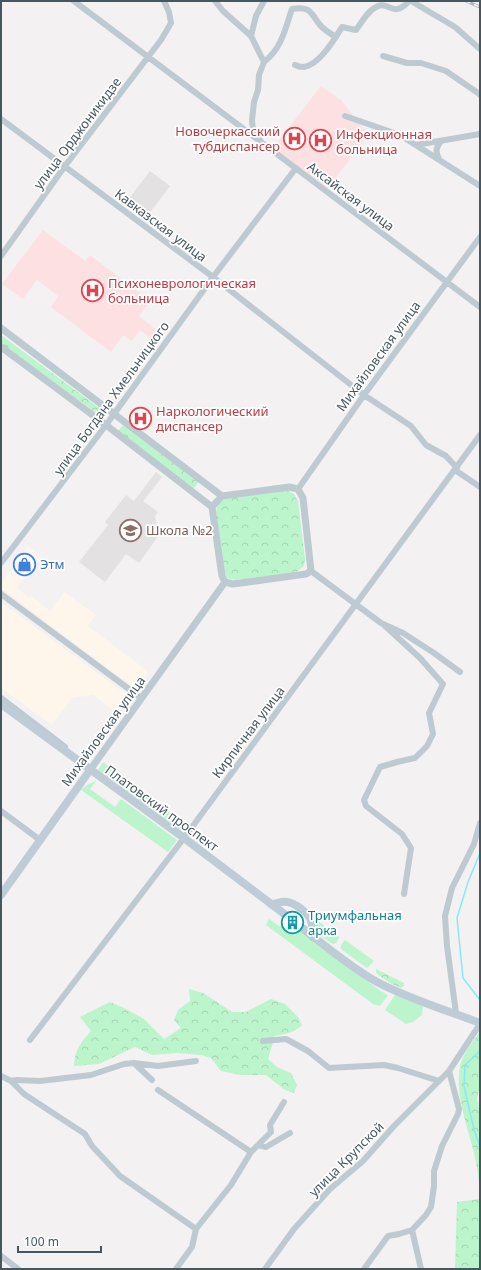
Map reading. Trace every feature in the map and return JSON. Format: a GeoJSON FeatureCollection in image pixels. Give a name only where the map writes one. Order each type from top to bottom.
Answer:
{"type":"FeatureCollection","features":[{"type":"Feature","properties":{"kind":"main road","name":"Платовский проспект"},"geometry":{"type":"LineString","coordinates":[[1,704],[184,838],[345,961],[376,981],[397,991],[456,1013],[480,1024]]}},
{"type":"Feature","properties":{"kind":"main road","name":"Михайловская улица"},"geometry":{"type":"LineString","coordinates":[[1,895],[90,770]]}},
{"type":"Feature","properties":{"kind":"main road"},"geometry":{"type":"LineString","coordinates":[[271,904],[286,902],[299,907],[309,915],[312,922],[311,930],[314,937]]}},
{"type":"Feature","properties":{"kind":"street","name":"Аксайская улица"},"geometry":{"type":"LineString","coordinates":[[74,1],[480,307]]}},
{"type":"Feature","properties":{"kind":"street","name":"улица Орджоникидзе"},"geometry":{"type":"LineString","coordinates":[[1,256],[65,166],[161,40],[171,23],[169,12],[164,1]]}},
{"type":"Feature","properties":{"kind":"street"},"geometry":{"type":"LineString","coordinates":[[215,1],[223,11],[251,36],[264,62]]}},
{"type":"Feature","properties":{"kind":"street"},"geometry":{"type":"LineString","coordinates":[[251,36],[256,16],[264,1]]}},
{"type":"Feature","properties":{"kind":"street"},"geometry":{"type":"LineString","coordinates":[[294,65],[303,67],[315,62],[336,37],[342,27],[356,30],[371,10],[378,5],[384,5],[392,9],[403,8],[410,1],[455,27],[480,49]]}},
{"type":"Feature","properties":{"kind":"street"},"geometry":{"type":"LineString","coordinates":[[262,143],[253,130],[252,120],[254,102],[258,90],[259,75],[264,62],[280,45],[292,9],[301,8],[311,11],[321,26],[336,37]]}},
{"type":"Feature","properties":{"kind":"street"},"geometry":{"type":"LineString","coordinates":[[382,56],[408,63],[421,63],[446,71],[480,95]]}},
{"type":"Feature","properties":{"kind":"street"},"geometry":{"type":"LineString","coordinates":[[345,116],[400,135],[480,186]]}},
{"type":"Feature","properties":{"kind":"street","name":"Кавказская улица"},"geometry":{"type":"LineString","coordinates":[[1,119],[213,278],[364,395],[411,426],[426,445],[446,456],[456,469],[480,487]]}},
{"type":"Feature","properties":{"kind":"street"},"geometry":{"type":"LineString","coordinates":[[416,145],[480,134]]}},
{"type":"Feature","properties":{"kind":"street"},"geometry":{"type":"LineString","coordinates":[[440,161],[436,154],[436,149],[441,140]]}},
{"type":"Feature","properties":{"kind":"street","name":"улица Богдана Хмельницкого"},"geometry":{"type":"LineString","coordinates":[[1,563],[106,425],[213,278],[296,168]]}},
{"type":"Feature","properties":{"kind":"street","name":"Михайловская улица"},"geometry":{"type":"LineString","coordinates":[[298,489],[364,395],[480,237]]}},
{"type":"Feature","properties":{"kind":"street"},"geometry":{"type":"LineString","coordinates":[[1,328],[222,496]]}},
{"type":"Feature","properties":{"kind":"street"},"geometry":{"type":"LineString","coordinates":[[1,347],[106,425],[212,507],[222,576],[225,582],[233,584],[248,583],[306,574],[311,571]]}},
{"type":"Feature","properties":{"kind":"street","name":"Кирпичная улица"},"geometry":{"type":"LineString","coordinates":[[30,1040],[184,838],[480,435]]}},
{"type":"Feature","properties":{"kind":"street"},"geometry":{"type":"LineString","coordinates":[[212,507],[222,496],[288,487],[298,489],[303,498],[311,571],[384,625],[420,658],[443,684],[429,713],[433,734],[427,746],[415,758],[380,767],[364,800],[366,806],[402,834],[411,848],[404,894]]}},
{"type":"Feature","properties":{"kind":"street","name":"Михайловская улица"},"geometry":{"type":"LineString","coordinates":[[90,770],[225,582]]}},
{"type":"Feature","properties":{"kind":"street"},"geometry":{"type":"LineString","coordinates":[[1,594],[141,698]]}},
{"type":"Feature","properties":{"kind":"street"},"geometry":{"type":"LineString","coordinates":[[384,625],[403,633],[460,672]]}},
{"type":"Feature","properties":{"kind":"street"},"geometry":{"type":"LineString","coordinates":[[1,698],[58,741],[90,770]]}},
{"type":"Feature","properties":{"kind":"street"},"geometry":{"type":"LineString","coordinates":[[1,811],[40,840]]}},
{"type":"Feature","properties":{"kind":"street"},"geometry":{"type":"LineString","coordinates":[[456,1013],[447,946],[445,916],[452,888],[474,844],[480,823]]}},
{"type":"Feature","properties":{"kind":"street","name":"улица Крупской"},"geometry":{"type":"LineString","coordinates":[[265,1269],[294,1229],[330,1189],[363,1161],[394,1126],[449,1071],[480,1024]]}},
{"type":"Feature","properties":{"kind":"street"},"geometry":{"type":"LineString","coordinates":[[263,1041],[286,1039],[308,1051],[329,1068],[384,1065],[439,1081]]}},
{"type":"Feature","properties":{"kind":"street"},"geometry":{"type":"LineString","coordinates":[[1,1076],[14,1080],[40,1081],[92,1075],[124,1064],[134,1063],[158,1066],[196,1061]]}},
{"type":"Feature","properties":{"kind":"street"},"geometry":{"type":"LineString","coordinates":[[134,1063],[152,1080]]}},
{"type":"Feature","properties":{"kind":"street"},"geometry":{"type":"LineString","coordinates":[[364,1269],[388,1236],[412,1230],[426,1215],[431,1207],[434,1186],[434,1171],[444,1141],[458,1114],[449,1071]]}},
{"type":"Feature","properties":{"kind":"street"},"geometry":{"type":"LineString","coordinates":[[14,1080],[24,1094],[85,1134],[92,1146],[120,1176],[196,1229]]}},
{"type":"Feature","properties":{"kind":"street"},"geometry":{"type":"LineString","coordinates":[[158,1090],[251,1152]]}},
{"type":"Feature","properties":{"kind":"street"},"geometry":{"type":"LineString","coordinates":[[176,1269],[192,1247],[196,1229],[231,1185],[251,1152],[271,1132],[270,1125],[284,1102]]}},
{"type":"Feature","properties":{"kind":"street"},"geometry":{"type":"LineString","coordinates":[[258,1145],[266,1147],[290,1133]]}},
{"type":"Feature","properties":{"kind":"street"},"geometry":{"type":"LineString","coordinates":[[412,1230],[421,1269]]}},
{"type":"Feature","properties":{"kind":"street"},"geometry":{"type":"LineString","coordinates":[[1,1256],[18,1269]]}},
{"type":"Feature","properties":{"kind":"shaded area","name":"Инфекционная больница"},"geometry":{"type":"Polygon","coordinates":[[[321,86],[342,101],[368,135],[328,188],[273,148],[321,86]]]}},
{"type":"Feature","properties":{"kind":"shaded area"},"geometry":{"type":"Polygon","coordinates":[[[150,171],[170,186],[148,215],[128,200],[150,171]]]}},
{"type":"Feature","properties":{"kind":"shaded area","name":"Психоневрологическая больница"},"geometry":{"type":"Polygon","coordinates":[[[43,230],[85,261],[90,255],[150,301],[139,316],[159,332],[153,340],[140,330],[132,341],[123,335],[111,352],[51,307],[58,296],[37,280],[23,299],[2,284],[43,230]]]}},
{"type":"Feature","properties":{"kind":"shaded area","name":"Наркологический диспансер"},"geometry":{"type":"Polygon","coordinates":[[[136,409],[150,419],[143,428],[129,418],[136,409]]]}},
{"type":"Feature","properties":{"kind":"shaded area","name":"Школа №2"},"geometry":{"type":"Polygon","coordinates":[[[156,472],[162,477],[143,501],[158,512],[155,516],[159,535],[139,563],[126,554],[105,582],[79,562],[108,525],[105,522],[126,495],[134,501],[156,472]]]}},
{"type":"Feature","properties":{"kind":"shaded area"},"geometry":{"type":"Polygon","coordinates":[[[28,546],[41,556],[17,588],[30,598],[32,596],[50,611],[64,592],[96,615],[88,626],[149,672],[136,689],[1,588],[1,583],[28,546]]]}},
{"type":"Feature","properties":{"kind":"shaded area"},"geometry":{"type":"Polygon","coordinates":[[[1,602],[129,696],[117,713],[93,695],[72,698],[52,725],[1,688],[1,602]]]}},
{"type":"Feature","properties":{"kind":"green space"},"geometry":{"type":"Polygon","coordinates":[[[1,335],[106,413],[102,417],[1,344],[1,335]]]}},
{"type":"Feature","properties":{"kind":"green space"},"geometry":{"type":"Polygon","coordinates":[[[123,425],[198,482],[193,490],[118,431],[123,425]]]}},
{"type":"Feature","properties":{"kind":"green space"},"geometry":{"type":"Polygon","coordinates":[[[287,490],[294,494],[298,501],[305,559],[304,566],[296,572],[236,580],[227,578],[224,571],[216,512],[218,503],[227,498],[287,490]]]}},
{"type":"Feature","properties":{"kind":"green space"},"geometry":{"type":"Polygon","coordinates":[[[103,762],[187,826],[182,832],[98,770],[103,762]]]}},
{"type":"Feature","properties":{"kind":"green space"},"geometry":{"type":"Polygon","coordinates":[[[96,781],[90,789],[115,807],[121,799],[177,840],[168,852],[81,790],[87,785],[96,781]]]}},
{"type":"Feature","properties":{"kind":"green space"},"geometry":{"type":"Polygon","coordinates":[[[313,917],[339,937],[337,942],[334,944],[331,943],[317,933],[318,931],[313,917]]]}},
{"type":"Feature","properties":{"kind":"green space"},"geometry":{"type":"Polygon","coordinates":[[[269,919],[295,934],[299,930],[379,990],[388,995],[380,1006],[373,1004],[266,925],[269,919]]]}},
{"type":"Feature","properties":{"kind":"green space"},"geometry":{"type":"Polygon","coordinates":[[[345,940],[374,961],[367,968],[341,949],[341,945],[345,940]]]}},
{"type":"Feature","properties":{"kind":"green space"},"geometry":{"type":"Polygon","coordinates":[[[376,969],[404,983],[404,986],[401,988],[390,983],[376,973],[376,969]]]}},
{"type":"Feature","properties":{"kind":"green space"},"geometry":{"type":"Polygon","coordinates":[[[189,989],[203,993],[232,1012],[246,1012],[271,999],[285,1004],[298,1017],[302,1025],[286,1034],[275,1036],[268,1059],[277,1067],[291,1073],[297,1085],[294,1093],[285,1090],[266,1075],[241,1075],[221,1071],[211,1058],[201,1055],[177,1053],[152,1055],[135,1047],[99,1064],[74,1066],[79,1047],[91,1031],[80,1017],[110,1002],[144,1019],[164,1039],[181,1028],[174,1020],[178,1010],[190,1001],[189,989]]]}},
{"type":"Feature","properties":{"kind":"green space"},"geometry":{"type":"Polygon","coordinates":[[[395,995],[423,1006],[422,1015],[413,1022],[406,1024],[385,1010],[395,995]]]}},
{"type":"Feature","properties":{"kind":"green space"},"geometry":{"type":"Polygon","coordinates":[[[480,1031],[480,1085],[477,1099],[480,1112],[480,1189],[475,1157],[460,1099],[459,1077],[463,1057],[480,1031]]]}},
{"type":"Feature","properties":{"kind":"green space"},"geometry":{"type":"Polygon","coordinates":[[[480,1199],[480,1269],[455,1269],[457,1202],[480,1199]]]}},
{"type":"Feature","properties":{"kind":"waterway"},"geometry":{"type":"LineString","coordinates":[[480,853],[468,882],[457,918],[463,978],[480,1000]]}},
{"type":"Feature","properties":{"kind":"waterway"},"geometry":{"type":"LineString","coordinates":[[480,1050],[465,1065],[464,1086],[474,1130],[480,1146]]}},
{"type":"Feature","properties":{"kind":"railway"},"geometry":{"type":"LineString","coordinates":[[466,1],[480,7]]}},
{"type":"Feature","properties":{"kind":"place","name":"Новочеркасский тубдиспансер"},"geometry":{"type":"Point","coordinates":[295,138]}},
{"type":"Feature","properties":{"kind":"place","name":"Инфекционная больница"},"geometry":{"type":"Point","coordinates":[321,141]}},
{"type":"Feature","properties":{"kind":"place","name":"Психоневрологическая больница"},"geometry":{"type":"Point","coordinates":[93,290]}},
{"type":"Feature","properties":{"kind":"place","name":"Наркологический диспансер"},"geometry":{"type":"Point","coordinates":[140,418]}},
{"type":"Feature","properties":{"kind":"place","name":"Школа №2"},"geometry":{"type":"Point","coordinates":[131,530]}},
{"type":"Feature","properties":{"kind":"place","name":"Этм"},"geometry":{"type":"Point","coordinates":[24,564]}},
{"type":"Feature","properties":{"kind":"place","name":"Триумфальная арка"},"geometry":{"type":"Point","coordinates":[293,922]}}]}
